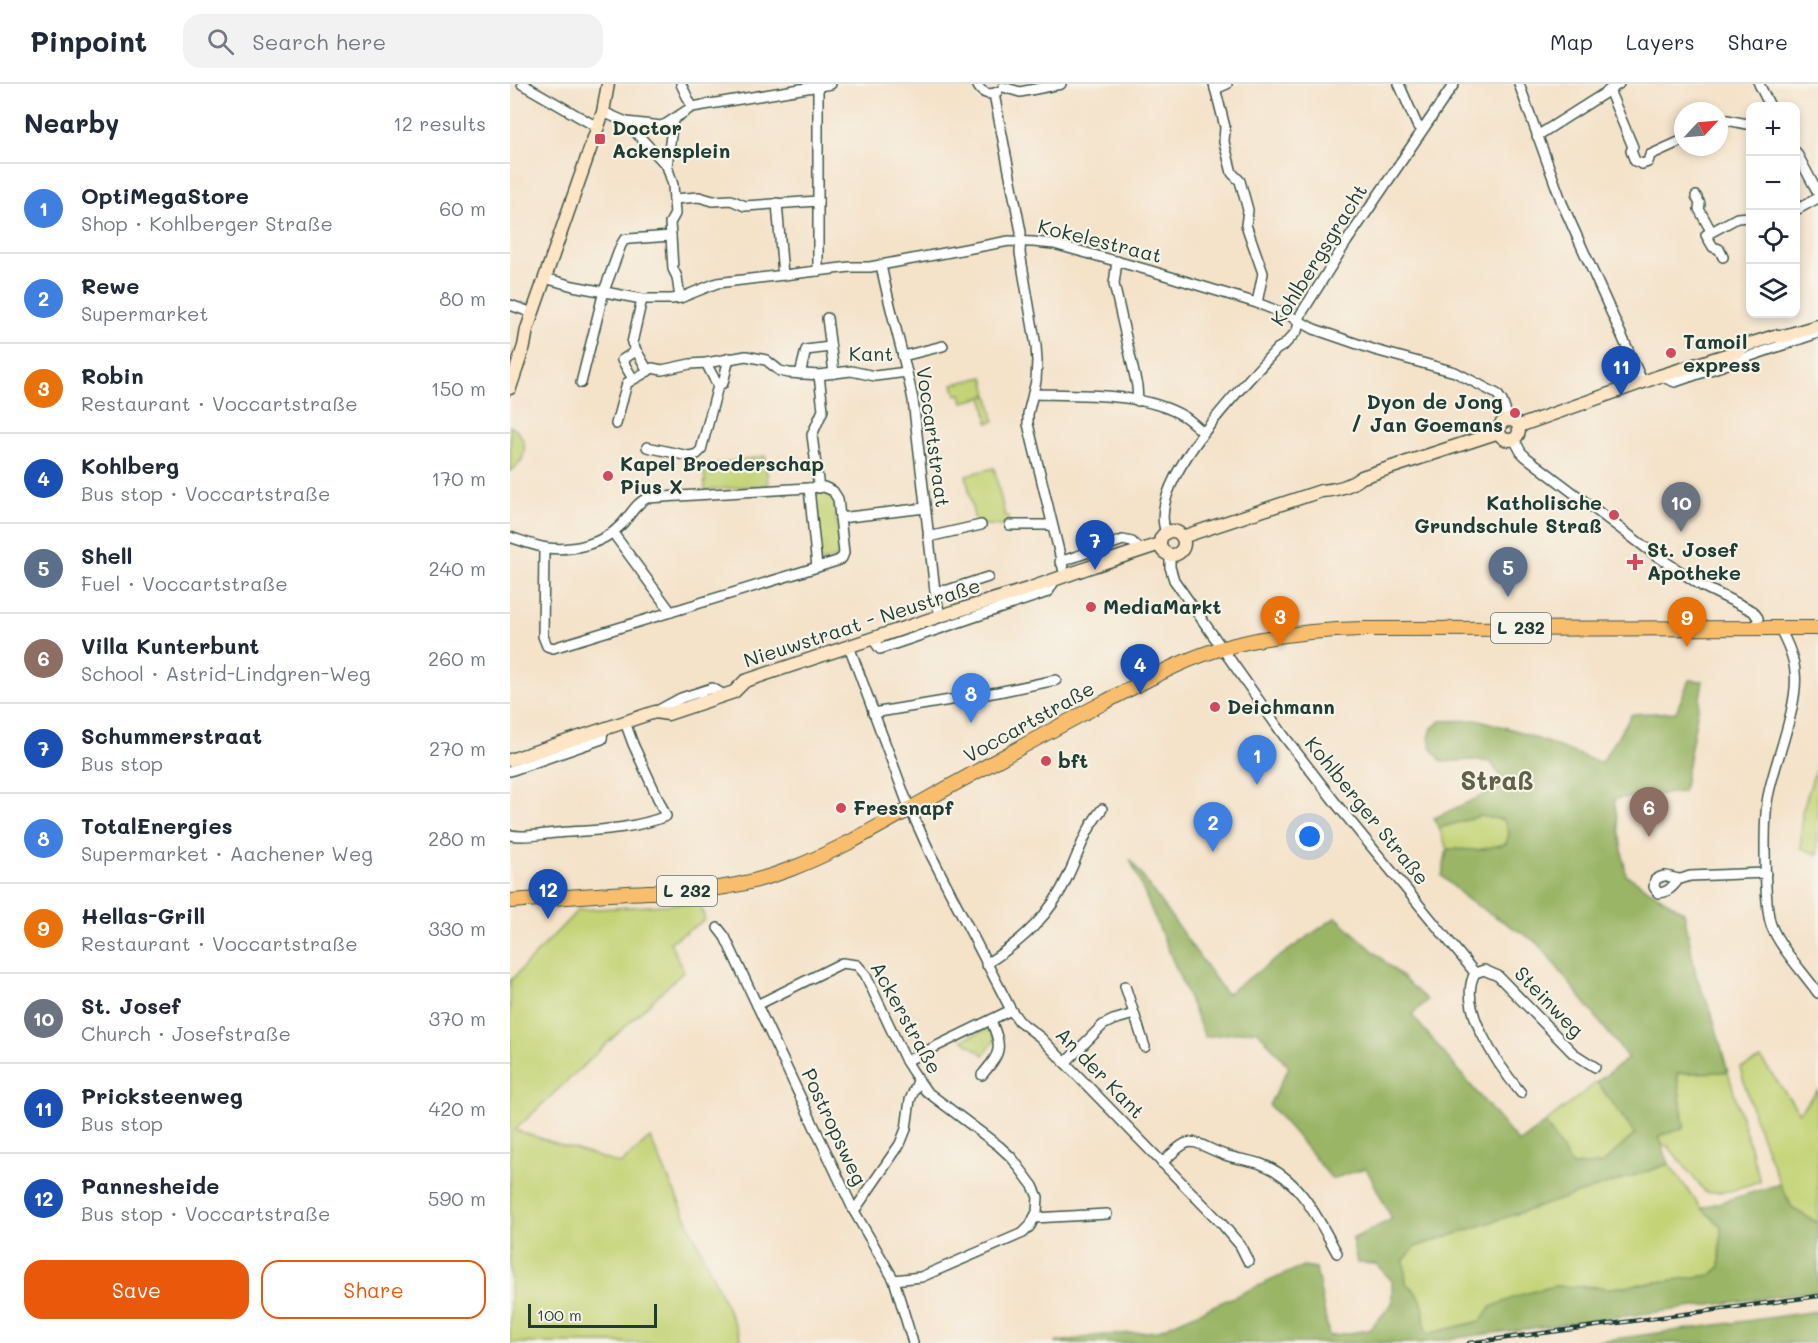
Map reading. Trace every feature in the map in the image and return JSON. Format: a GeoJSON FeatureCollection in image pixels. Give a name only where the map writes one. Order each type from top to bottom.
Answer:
{"type":"FeatureCollection","features":[{"type":"Feature","properties":{"kind":"main road","name":"L 232"},"geometry":{"type":"LineString","coordinates":[[1758,628],[1818,628]]}},
{"type":"Feature","properties":{"kind":"main road","name":"Voccartstraße"},"geometry":{"type":"LineString","coordinates":[[510,902],[608,894],[700,890],[748,882],[790,870],[826,855],[1048,732],[1167,670],[1221,648],[1292,633],[1341,629],[1758,628]]}},
{"type":"Feature","properties":{"kind":"street"},"geometry":{"type":"LineString","coordinates":[[522,84],[597,127]]}},
{"type":"Feature","properties":{"kind":"street"},"geometry":{"type":"LineString","coordinates":[[510,388],[524,346],[527,329],[603,112],[608,84]]}},
{"type":"Feature","properties":{"kind":"street"},"geometry":{"type":"LineString","coordinates":[[681,84],[692,107]]}},
{"type":"Feature","properties":{"kind":"street"},"geometry":{"type":"LineString","coordinates":[[603,112],[626,122],[661,126],[692,107],[831,84]]}},
{"type":"Feature","properties":{"kind":"street"},"geometry":{"type":"LineString","coordinates":[[977,84],[981,91],[994,94]]}},
{"type":"Feature","properties":{"kind":"street"},"geometry":{"type":"LineString","coordinates":[[994,94],[1004,86],[1020,92],[1061,84]]}},
{"type":"Feature","properties":{"kind":"street"},"geometry":{"type":"LineString","coordinates":[[1227,84],[1214,86],[1225,127],[1224,142],[1232,173],[1240,181],[1248,210],[1246,225],[1263,273],[1257,303]]}},
{"type":"Feature","properties":{"kind":"street"},"geometry":{"type":"LineString","coordinates":[[1399,84],[1417,125],[1422,129]]}},
{"type":"Feature","properties":{"kind":"street","name":"Kohlbergsgracht"},"geometry":{"type":"LineString","coordinates":[[1167,532],[1163,511],[1168,495],[1203,432],[1277,349],[1297,331],[1298,321],[1347,241],[1454,84]]}},
{"type":"Feature","properties":{"kind":"street"},"geometry":{"type":"LineString","coordinates":[[1519,84],[1563,203],[1642,383]]}},
{"type":"Feature","properties":{"kind":"street"},"geometry":{"type":"LineString","coordinates":[[1537,136],[1619,84]]}},
{"type":"Feature","properties":{"kind":"street"},"geometry":{"type":"LineString","coordinates":[[1759,84],[1768,102]]}},
{"type":"Feature","properties":{"kind":"street"},"geometry":{"type":"LineString","coordinates":[[1768,102],[1770,84]]}},
{"type":"Feature","properties":{"kind":"street"},"geometry":{"type":"LineString","coordinates":[[818,86],[818,271]]}},
{"type":"Feature","properties":{"kind":"street"},"geometry":{"type":"LineString","coordinates":[[1609,90],[1633,147],[1630,151],[1635,161],[1642,164],[1648,162],[1650,155],[1674,144]]}},
{"type":"Feature","properties":{"kind":"street"},"geometry":{"type":"LineString","coordinates":[[872,639],[880,650],[1048,592],[1060,578],[1060,562],[1028,424],[1028,414],[1036,381],[1036,346],[1020,253],[1021,232],[994,94]]}},
{"type":"Feature","properties":{"kind":"street"},"geometry":{"type":"LineString","coordinates":[[673,120],[667,166],[673,185],[675,214],[670,223],[673,269],[677,277],[680,298]]}},
{"type":"Feature","properties":{"kind":"street"},"geometry":{"type":"LineString","coordinates":[[1728,120],[1746,124]]}},
{"type":"Feature","properties":{"kind":"street"},"geometry":{"type":"LineString","coordinates":[[626,122],[667,166]]}},
{"type":"Feature","properties":{"kind":"street"},"geometry":{"type":"LineString","coordinates":[[1798,156],[1818,193]]}},
{"type":"Feature","properties":{"kind":"street"},"geometry":{"type":"LineString","coordinates":[[1696,196],[1700,204],[1705,235],[1713,248],[1719,249],[1723,256]]}},
{"type":"Feature","properties":{"kind":"street"},"geometry":{"type":"LineString","coordinates":[[674,198],[699,197],[713,201],[731,200],[745,206],[818,201]]}},
{"type":"Feature","properties":{"kind":"street"},"geometry":{"type":"LineString","coordinates":[[1800,208],[1818,198]]}},
{"type":"Feature","properties":{"kind":"street"},"geometry":{"type":"LineString","coordinates":[[777,203],[783,275]]}},
{"type":"Feature","properties":{"kind":"street"},"geometry":{"type":"LineString","coordinates":[[1705,235],[1737,218],[1746,217]]}},
{"type":"Feature","properties":{"kind":"street"},"geometry":{"type":"LineString","coordinates":[[581,383],[604,291],[624,240],[671,236]]}},
{"type":"Feature","properties":{"kind":"street","name":"Kokelestraat"},"geometry":{"type":"LineString","coordinates":[[545,278],[573,286],[642,299],[671,300],[717,283],[881,265],[973,247],[1021,241],[1054,244],[1257,303],[1288,315],[1307,327],[1375,350],[1455,372],[1497,394],[1514,423]]}},
{"type":"Feature","properties":{"kind":"street"},"geometry":{"type":"LineString","coordinates":[[1117,261],[1114,284],[1137,386],[1138,401]]}},
{"type":"Feature","properties":{"kind":"street","name":"Voccartstraat"},"geometry":{"type":"LineString","coordinates":[[881,265],[913,400],[934,591],[940,616]]}},
{"type":"Feature","properties":{"kind":"street"},"geometry":{"type":"LineString","coordinates":[[642,299],[632,343],[648,371]]}},
{"type":"Feature","properties":{"kind":"street"},"geometry":{"type":"LineString","coordinates":[[510,304],[533,313]]}},
{"type":"Feature","properties":{"kind":"street","name":"Kant"},"geometry":{"type":"LineString","coordinates":[[827,318],[834,373]]}},
{"type":"Feature","properties":{"kind":"street"},"geometry":{"type":"LineString","coordinates":[[1499,432],[1502,423],[1514,423],[1739,351],[1744,346],[1775,336],[1784,336],[1818,326]]}},
{"type":"Feature","properties":{"kind":"street"},"geometry":{"type":"LineString","coordinates":[[1660,376],[1675,382],[1815,334],[1818,331]]}},
{"type":"Feature","properties":{"kind":"street"},"geometry":{"type":"LineString","coordinates":[[903,356],[943,346]]}},
{"type":"Feature","properties":{"kind":"street","name":"Kant"},"geometry":{"type":"LineString","coordinates":[[800,374],[806,350],[830,347]]}},
{"type":"Feature","properties":{"kind":"street"},"geometry":{"type":"LineString","coordinates":[[616,424],[627,383],[633,379],[622,360],[636,351]]}},
{"type":"Feature","properties":{"kind":"street","name":"Kant"},"geometry":{"type":"LineString","coordinates":[[633,379],[652,368],[662,370],[751,356],[766,360],[780,370],[800,374],[819,375],[851,371],[875,376],[907,372]]}},
{"type":"Feature","properties":{"kind":"street"},"geometry":{"type":"LineString","coordinates":[[718,386],[723,383],[729,358]]}},
{"type":"Feature","properties":{"kind":"street"},"geometry":{"type":"LineString","coordinates":[[647,447],[689,456],[701,450],[718,386],[706,363]]}},
{"type":"Feature","properties":{"kind":"street"},"geometry":{"type":"LineString","coordinates":[[819,375],[823,410],[812,435],[819,488]]}},
{"type":"Feature","properties":{"kind":"street"},"geometry":{"type":"LineString","coordinates":[[1033,394],[1111,397],[1138,401],[1183,416],[1203,432]]}},
{"type":"Feature","properties":{"kind":"street"},"geometry":{"type":"LineString","coordinates":[[1514,423],[1519,433],[1515,439]]}},
{"type":"Feature","properties":{"kind":"street"},"geometry":{"type":"LineString","coordinates":[[1499,432],[1505,439],[1515,439]]}},
{"type":"Feature","properties":{"kind":"street"},"geometry":{"type":"LineString","coordinates":[[1182,537],[1321,491],[1344,486],[1362,477],[1499,432]]}},
{"type":"Feature","properties":{"kind":"street"},"geometry":{"type":"LineString","coordinates":[[1515,439],[1521,453],[1654,554],[1702,586],[1753,611],[1758,618],[1758,628]]}},
{"type":"Feature","properties":{"kind":"street"},"geometry":{"type":"LineString","coordinates":[[809,488],[817,567]]}},
{"type":"Feature","properties":{"kind":"street"},"geometry":{"type":"LineString","coordinates":[[510,537],[544,548],[577,547],[599,541],[613,534],[639,502],[647,498],[829,488],[836,494],[843,556],[840,560],[553,648],[547,646],[543,636],[544,548]]}},
{"type":"Feature","properties":{"kind":"street"},"geometry":{"type":"LineString","coordinates":[[840,518],[925,508]]}},
{"type":"Feature","properties":{"kind":"street"},"geometry":{"type":"LineString","coordinates":[[928,537],[981,525]]}},
{"type":"Feature","properties":{"kind":"street"},"geometry":{"type":"LineString","coordinates":[[1010,525],[1051,525]]}},
{"type":"Feature","properties":{"kind":"street"},"geometry":{"type":"LineString","coordinates":[[1175,531],[1182,537],[1184,544],[1181,550],[1174,555],[1165,552],[1160,544],[1161,538],[1167,532],[1175,531]]}},
{"type":"Feature","properties":{"kind":"street"},"geometry":{"type":"LineString","coordinates":[[613,534],[671,612]]}},
{"type":"Feature","properties":{"kind":"street"},"geometry":{"type":"LineString","coordinates":[[1060,562],[1123,540],[1132,542],[1142,551]]}},
{"type":"Feature","properties":{"kind":"street","name":"Nieuwstraat - Neustraße"},"geometry":{"type":"LineString","coordinates":[[510,760],[655,712],[669,714],[734,692],[745,681],[1160,544]]}},
{"type":"Feature","properties":{"kind":"street","name":"Kohlberger Straße"},"geometry":{"type":"LineString","coordinates":[[1170,554],[1170,567],[1174,580],[1284,736],[1338,806],[1475,973]]}},
{"type":"Feature","properties":{"kind":"street"},"geometry":{"type":"LineString","coordinates":[[934,591],[951,590],[988,577]]}},
{"type":"Feature","properties":{"kind":"street"},"geometry":{"type":"LineString","coordinates":[[1780,629],[1796,673],[1792,706],[1768,795],[1766,873],[1768,906],[1771,924],[1779,940],[1818,993]]}},
{"type":"Feature","properties":{"kind":"street","name":"An der Kant"},"geometry":{"type":"LineString","coordinates":[[849,646],[873,713],[931,855],[1011,1010],[1019,1021],[1040,1037],[1222,1224],[1240,1245],[1248,1261]]}},
{"type":"Feature","properties":{"kind":"street"},"geometry":{"type":"LineString","coordinates":[[873,713],[1056,680]]}},
{"type":"Feature","properties":{"kind":"street"},"geometry":{"type":"LineString","coordinates":[[510,835],[629,827],[649,823],[666,816],[625,722]]}},
{"type":"Feature","properties":{"kind":"street"},"geometry":{"type":"LineString","coordinates":[[510,771],[602,740],[603,729]]}},
{"type":"Feature","properties":{"kind":"street"},"geometry":{"type":"LineString","coordinates":[[986,964],[1026,935],[1051,908],[1070,874],[1090,823],[1102,810]]}},
{"type":"Feature","properties":{"kind":"street"},"geometry":{"type":"LineString","coordinates":[[1679,879],[1706,875],[1766,873]]}},
{"type":"Feature","properties":{"kind":"street","name":"Postropsweg"},"geometry":{"type":"LineString","coordinates":[[718,928],[725,938],[854,1211],[894,1280],[913,1343]]}},
{"type":"Feature","properties":{"kind":"street","name":"Ackerstraße"},"geometry":{"type":"LineString","coordinates":[[757,1005],[842,963],[851,963],[861,969],[918,1081],[936,1100],[999,1146],[1012,1158],[1033,1186],[1038,1197],[1034,1218]]}},
{"type":"Feature","properties":{"kind":"street","name":"Steinweg"},"geometry":{"type":"LineString","coordinates":[[1475,973],[1484,970],[1498,976],[1573,1053],[1595,1067]]}},
{"type":"Feature","properties":{"kind":"street"},"geometry":{"type":"LineString","coordinates":[[1475,973],[1470,982],[1472,1010],[1497,1062],[1521,1093]]}},
{"type":"Feature","properties":{"kind":"street"},"geometry":{"type":"LineString","coordinates":[[1125,986],[1145,1047]]}},
{"type":"Feature","properties":{"kind":"street"},"geometry":{"type":"LineString","coordinates":[[906,1061],[1011,1010]]}},
{"type":"Feature","properties":{"kind":"street"},"geometry":{"type":"LineString","coordinates":[[1065,1063],[1103,1025],[1134,1014]]}},
{"type":"Feature","properties":{"kind":"street"},"geometry":{"type":"LineString","coordinates":[[982,1075],[992,1064],[1000,1048],[991,1020]]}},
{"type":"Feature","properties":{"kind":"street"},"geometry":{"type":"LineString","coordinates":[[854,1211],[900,1144],[906,1129],[910,1100],[918,1081]]}},
{"type":"Feature","properties":{"kind":"street"},"geometry":{"type":"LineString","coordinates":[[1162,1163],[1189,1142],[1198,1142],[1226,1155],[1262,1164],[1278,1173],[1299,1191],[1316,1214],[1337,1253]]}},
{"type":"Feature","properties":{"kind":"street"},"geometry":{"type":"LineString","coordinates":[[894,1280],[921,1276],[1012,1239],[1023,1233],[1034,1218],[1107,1214]]}},
{"type":"Feature","properties":{"kind":"green space"},"geometry":{"type":"Polygon","coordinates":[[[984,377],[988,394],[985,396],[989,396],[994,421],[988,423],[983,397],[963,402],[961,394],[956,395],[953,384],[984,377]]]}},
{"type":"Feature","properties":{"kind":"green space"},"geometry":{"type":"Polygon","coordinates":[[[510,426],[521,436],[524,448],[521,461],[510,471],[510,426]]]}},
{"type":"Feature","properties":{"kind":"green space"},"geometry":{"type":"Polygon","coordinates":[[[765,456],[768,485],[705,490],[704,466],[765,456]]]}},
{"type":"Feature","properties":{"kind":"green space"},"geometry":{"type":"Polygon","coordinates":[[[994,468],[1005,516],[1008,516],[1008,526],[982,525],[981,520],[975,522],[966,475],[994,468]]]}},
{"type":"Feature","properties":{"kind":"green space"},"geometry":{"type":"Polygon","coordinates":[[[824,491],[834,496],[840,550],[838,557],[819,563],[811,492],[824,491]]]}},
{"type":"Feature","properties":{"kind":"green space"},"geometry":{"type":"Polygon","coordinates":[[[1689,680],[1703,681],[1683,792],[1614,799],[1626,875],[1684,912],[1696,976],[1712,1014],[1728,1072],[1677,1073],[1684,1128],[1659,1136],[1669,1164],[1415,1247],[1404,1260],[1406,1283],[1421,1300],[1427,1334],[1481,1321],[1491,1307],[1520,1295],[1554,1286],[1611,1288],[1712,1275],[1720,1267],[1721,1226],[1701,1208],[1780,1184],[1793,1209],[1818,1223],[1818,1291],[1418,1343],[1055,1343],[1094,1336],[1157,1331],[1303,1266],[1316,1268],[1329,1336],[1369,1330],[1392,1304],[1392,1281],[1376,1264],[1357,1263],[1352,1239],[1392,1219],[1366,1168],[1332,1179],[1269,1105],[1289,1067],[1257,1030],[1205,1037],[1130,859],[1226,994],[1336,917],[1427,1000],[1412,1015],[1519,1143],[1545,1123],[1572,1166],[1602,1164],[1635,1134],[1597,1082],[1628,1058],[1538,943],[1468,900],[1442,876],[1447,849],[1478,850],[1506,844],[1509,834],[1504,820],[1480,816],[1439,828],[1434,818],[1505,785],[1491,762],[1473,760],[1442,762],[1432,749],[1429,738],[1432,728],[1441,721],[1480,720],[1514,730],[1601,763],[1632,714],[1676,712],[1689,680]]]}},
{"type":"Feature","properties":{"kind":"green space"},"geometry":{"type":"Polygon","coordinates":[[[1818,762],[1818,855],[1801,848],[1802,812],[1818,762]]]}},
{"type":"Feature","properties":{"kind":"green space"},"geometry":{"type":"Polygon","coordinates":[[[1480,816],[1505,820],[1509,834],[1506,844],[1478,850],[1447,849],[1439,828],[1480,816]]]}},
{"type":"Feature","properties":{"kind":"green space"},"geometry":{"type":"Polygon","coordinates":[[[700,903],[705,920],[670,942],[684,971],[515,1130],[620,1164],[650,1138],[743,1343],[510,1343],[510,981],[578,910],[700,903]]]}},
{"type":"Feature","properties":{"kind":"green space"},"geometry":{"type":"Polygon","coordinates":[[[988,1029],[991,1030],[995,1040],[984,1055],[963,1040],[966,1038],[988,1029]]]}},
{"type":"Feature","properties":{"kind":"green space"},"geometry":{"type":"Polygon","coordinates":[[[1761,1059],[1799,1112],[1818,1090],[1818,1223],[1793,1209],[1780,1184],[1756,1122],[1740,1068],[1761,1059]]]}},
{"type":"Feature","properties":{"kind":"green space"},"geometry":{"type":"Polygon","coordinates":[[[1728,1072],[1760,1181],[1730,1191],[1706,1193],[1668,1146],[1662,1145],[1659,1136],[1684,1127],[1677,1073],[1728,1072]]]}},
{"type":"Feature","properties":{"kind":"green space"},"geometry":{"type":"Polygon","coordinates":[[[1597,1082],[1635,1134],[1602,1164],[1572,1166],[1545,1123],[1597,1082]]]}},
{"type":"Feature","properties":{"kind":"green space"},"geometry":{"type":"Polygon","coordinates":[[[1669,1164],[1701,1208],[1721,1226],[1720,1267],[1712,1275],[1611,1288],[1583,1286],[1491,1307],[1481,1321],[1427,1334],[1421,1300],[1406,1283],[1404,1260],[1415,1247],[1669,1164]]]}},
{"type":"Feature","properties":{"kind":"green space"},"geometry":{"type":"Polygon","coordinates":[[[1818,1311],[1818,1343],[1585,1343],[1818,1311]]]}},
{"type":"Feature","properties":{"kind":"railway"},"geometry":{"type":"LineString","coordinates":[[1469,1343],[1818,1296]]}},
{"type":"Feature","properties":{"kind":"place","name":"Doctor Ackensplein"},"geometry":{"type":"Point","coordinates":[600,139]}},
{"type":"Feature","properties":{"kind":"place","name":"Tamoil express"},"geometry":{"type":"Point","coordinates":[1671,353]}},
{"type":"Feature","properties":{"kind":"place","name":"Pricksteenweg"},"geometry":{"type":"Point","coordinates":[1621,396]}},
{"type":"Feature","properties":{"kind":"place","name":"Dyon de Jong / Jan Goemans"},"geometry":{"type":"Point","coordinates":[1515,413]}},
{"type":"Feature","properties":{"kind":"place","name":"Kapel Broederschap Pius X"},"geometry":{"type":"Point","coordinates":[608,476]}},
{"type":"Feature","properties":{"kind":"place","name":"Katholische Grundschule Straß"},"geometry":{"type":"Point","coordinates":[1614,515]}},
{"type":"Feature","properties":{"kind":"place","name":"St. Josef"},"geometry":{"type":"Point","coordinates":[1681,532]}},
{"type":"Feature","properties":{"kind":"place","name":"St. Josef Apotheke"},"geometry":{"type":"Point","coordinates":[1635,562]}},
{"type":"Feature","properties":{"kind":"place","name":"Schummerstraat"},"geometry":{"type":"Point","coordinates":[1095,570]}},
{"type":"Feature","properties":{"kind":"place","name":"Shell"},"geometry":{"type":"Point","coordinates":[1508,597]}},
{"type":"Feature","properties":{"kind":"place","name":"MediaMarkt"},"geometry":{"type":"Point","coordinates":[1091,607]}},
{"type":"Feature","properties":{"kind":"place","name":"Robin"},"geometry":{"type":"Point","coordinates":[1280,646]}},
{"type":"Feature","properties":{"kind":"place","name":"Hellas-Grill"},"geometry":{"type":"Point","coordinates":[1687,647]}},
{"type":"Feature","properties":{"kind":"place","name":"Kohlberg"},"geometry":{"type":"Point","coordinates":[1140,694]}},
{"type":"Feature","properties":{"kind":"place","name":"Deichmann"},"geometry":{"type":"Point","coordinates":[1215,707]}},
{"type":"Feature","properties":{"kind":"place","name":"TotalEnergies"},"geometry":{"type":"Point","coordinates":[971,723]}},
{"type":"Feature","properties":{"kind":"place","name":"bft"},"geometry":{"type":"Point","coordinates":[1046,761]}},
{"type":"Feature","properties":{"kind":"place","name":"OptiMegaStore"},"geometry":{"type":"Point","coordinates":[1257,785]}},
{"type":"Feature","properties":{"kind":"place","name":"Fressnapf"},"geometry":{"type":"Point","coordinates":[841,808]}},
{"type":"Feature","properties":{"kind":"place","name":"Villa Kunterbunt"},"geometry":{"type":"Point","coordinates":[1649,837]}},
{"type":"Feature","properties":{"kind":"place","name":"Rewe"},"geometry":{"type":"Point","coordinates":[1213,852]}},
{"type":"Feature","properties":{"kind":"place","name":"Pannesheide"},"geometry":{"type":"Point","coordinates":[548,919]}},
{"type":"Feature","properties":{"kind":"district","name":"Straß"},"geometry":{"type":"Point","coordinates":[1497,781]}}]}
